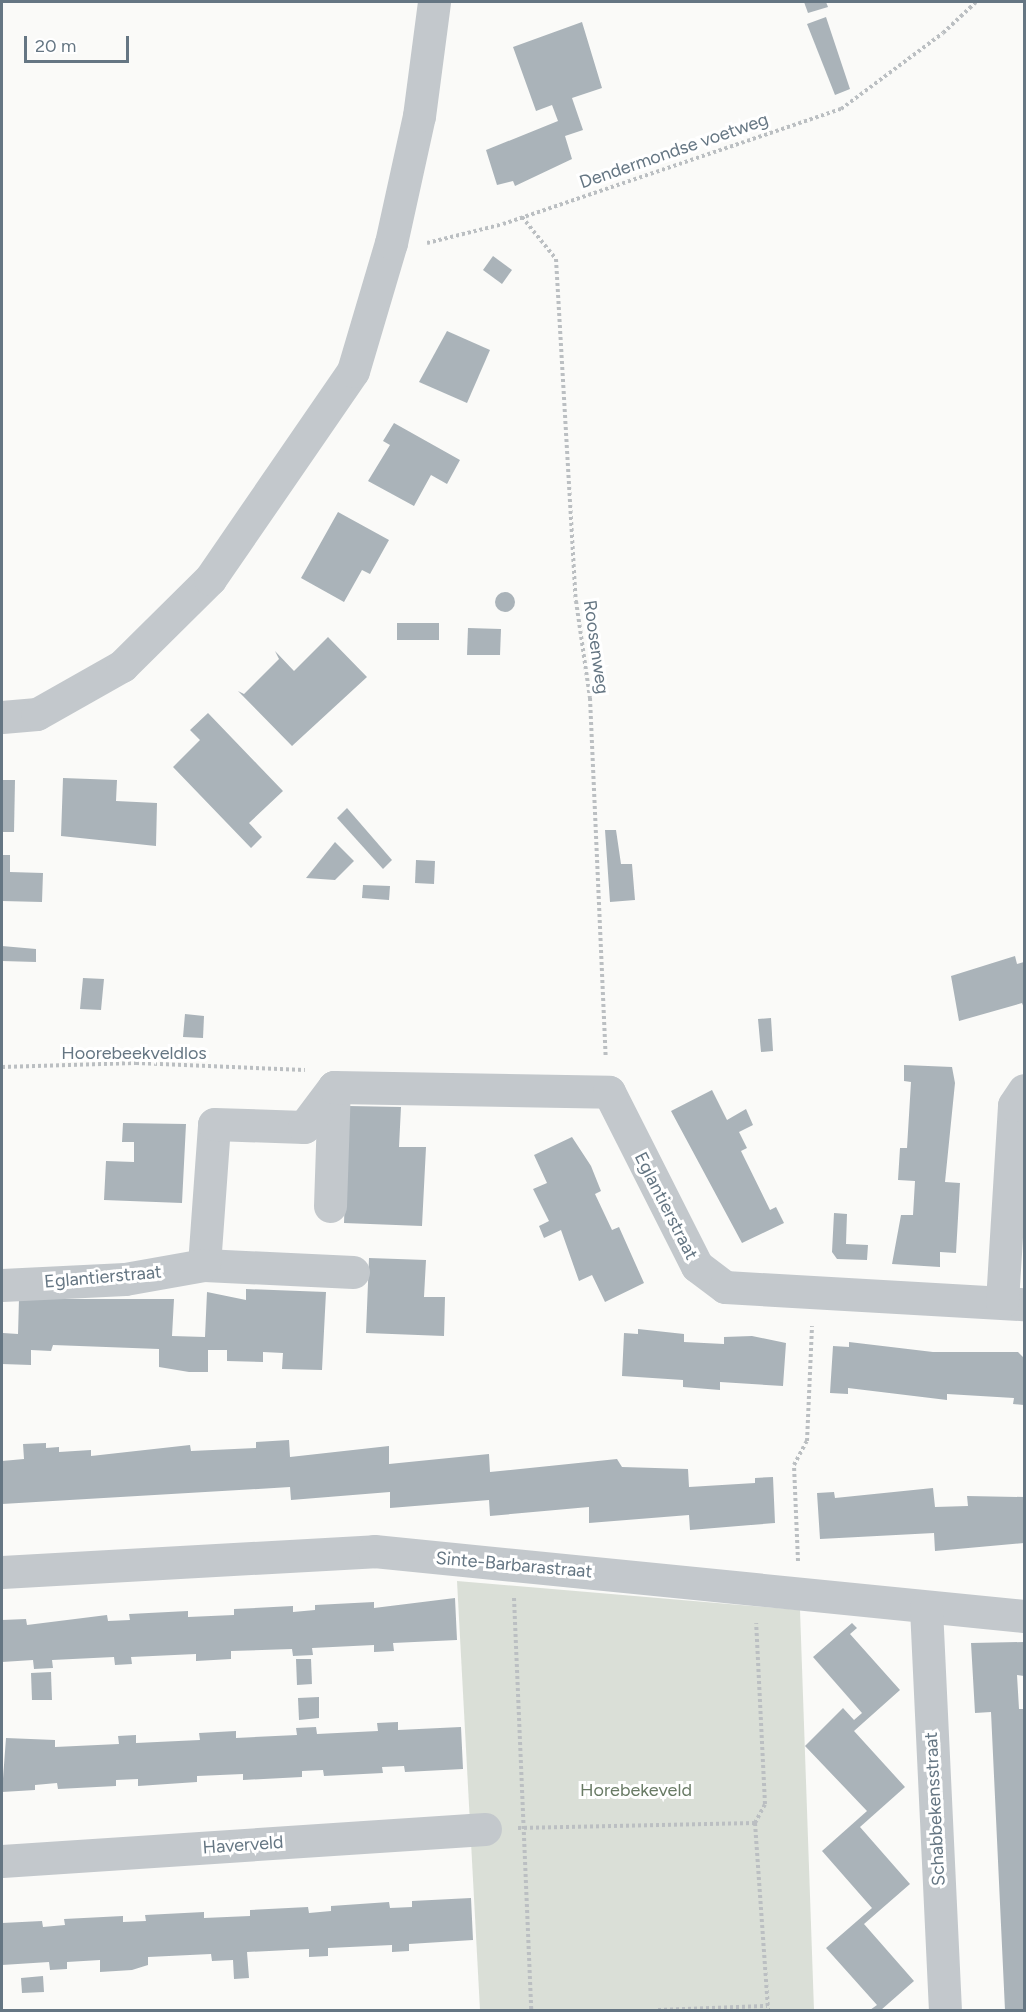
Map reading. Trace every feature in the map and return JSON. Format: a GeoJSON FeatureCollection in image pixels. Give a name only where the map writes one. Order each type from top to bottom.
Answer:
{"type":"FeatureCollection","features":[{"type":"Feature","properties":{"kind":"street"},"geometry":{"type":"LineString","coordinates":[[2,717],[37,714],[122,666],[210,579],[352,371],[392,243],[419,116],[434,2]]}},
{"type":"Feature","properties":{"kind":"street"},"geometry":{"type":"LineString","coordinates":[[334,1087],[609,1092]]}},
{"type":"Feature","properties":{"kind":"street"},"geometry":{"type":"LineString","coordinates":[[330,1206],[334,1087]]}},
{"type":"Feature","properties":{"kind":"street"},"geometry":{"type":"LineString","coordinates":[[204,1266],[214,1124],[304,1127],[334,1087]]}},
{"type":"Feature","properties":{"kind":"street"},"geometry":{"type":"LineString","coordinates":[[1013,1303],[1014,1105],[1024,1090]]}},
{"type":"Feature","properties":{"kind":"street","name":"Eglantierstraat"},"geometry":{"type":"LineString","coordinates":[[609,1092],[697,1266],[725,1287],[814,1296],[1013,1303]]}},
{"type":"Feature","properties":{"kind":"street","name":"Eglantierstraat"},"geometry":{"type":"LineString","coordinates":[[2,1285],[125,1279],[204,1266],[353,1272]]}},
{"type":"Feature","properties":{"kind":"street","name":"Sinte-Barbarastraat"},"geometry":{"type":"LineString","coordinates":[[2,1572],[374,1551],[1024,1616]]}},
{"type":"Feature","properties":{"kind":"street","name":"Schabbekensstraat"},"geometry":{"type":"LineString","coordinates":[[926,1608],[945,2010]]}},
{"type":"Feature","properties":{"kind":"street","name":"Haverveld"},"geometry":{"type":"LineString","coordinates":[[2,1861],[485,1829]]}},
{"type":"Feature","properties":{"kind":"path","name":"Dendermondse voetweg"},"geometry":{"type":"LineString","coordinates":[[392,243],[421,245],[522,217],[841,109],[943,33],[976,2]]}},
{"type":"Feature","properties":{"kind":"path","name":"Roosenweg"},"geometry":{"type":"LineString","coordinates":[[522,217],[556,259],[575,590],[590,698],[609,1092]]}},
{"type":"Feature","properties":{"kind":"path","name":"Hoorebeekveldlos"},"geometry":{"type":"LineString","coordinates":[[2,1067],[136,1063],[309,1070],[334,1087]]}},
{"type":"Feature","properties":{"kind":"path"},"geometry":{"type":"LineString","coordinates":[[797,1592],[794,1465],[807,1441],[814,1296]]}},
{"type":"Feature","properties":{"kind":"path"},"geometry":{"type":"LineString","coordinates":[[513,1566],[531,2010]]}},
{"type":"Feature","properties":{"kind":"path"},"geometry":{"type":"LineString","coordinates":[[658,2010],[767,2008],[755,1823],[765,1804],[756,1648]]}},
{"type":"Feature","properties":{"kind":"path"},"geometry":{"type":"LineString","coordinates":[[485,1829],[755,1823]]}},
{"type":"Feature","properties":{"kind":"green space","name":"Horebekeveld"},"geometry":{"type":"Polygon","coordinates":[[[457,1581],[800,1610],[814,2010],[480,2010],[457,1581]]]}},
{"type":"Feature","properties":{"kind":"building"},"geometry":{"type":"Polygon","coordinates":[[[804,2],[826,2],[828,7],[808,13],[804,2]]]}},
{"type":"Feature","properties":{"kind":"building"},"geometry":{"type":"Polygon","coordinates":[[[826,17],[850,89],[835,95],[807,24],[826,17]]]}},
{"type":"Feature","properties":{"kind":"building"},"geometry":{"type":"Polygon","coordinates":[[[582,22],[602,88],[572,98],[583,130],[565,136],[572,159],[515,186],[513,181],[497,185],[486,150],[558,121],[552,105],[536,111],[513,47],[582,22]]]}},
{"type":"Feature","properties":{"kind":"building"},"geometry":{"type":"Polygon","coordinates":[[[493,256],[512,270],[502,284],[483,270],[493,256]]]}},
{"type":"Feature","properties":{"kind":"building"},"geometry":{"type":"Polygon","coordinates":[[[447,331],[490,350],[467,403],[419,382],[447,331]]]}},
{"type":"Feature","properties":{"kind":"building"},"geometry":{"type":"Polygon","coordinates":[[[394,423],[460,460],[447,484],[431,475],[414,506],[368,481],[390,445],[383,441],[394,423]]]}},
{"type":"Feature","properties":{"kind":"building"},"geometry":{"type":"Polygon","coordinates":[[[338,512],[389,540],[370,574],[362,570],[344,602],[301,578],[338,512]]]}},
{"type":"Feature","properties":{"kind":"building"},"geometry":{"type":"Polygon","coordinates":[[[501,592],[509,592],[515,598],[515,606],[509,612],[501,612],[495,606],[495,598],[501,592]]]}},
{"type":"Feature","properties":{"kind":"building"},"geometry":{"type":"Polygon","coordinates":[[[397,623],[439,623],[439,640],[397,640],[397,623]]]}},
{"type":"Feature","properties":{"kind":"building"},"geometry":{"type":"Polygon","coordinates":[[[468,628],[501,629],[500,655],[467,655],[468,628]]]}},
{"type":"Feature","properties":{"kind":"building"},"geometry":{"type":"Polygon","coordinates":[[[328,637],[367,677],[292,746],[238,691],[244,694],[279,659],[275,651],[294,671],[328,637]]]}},
{"type":"Feature","properties":{"kind":"building"},"geometry":{"type":"Polygon","coordinates":[[[208,713],[283,791],[249,823],[262,837],[251,848],[173,767],[200,740],[190,730],[208,713]]]}},
{"type":"Feature","properties":{"kind":"building"},"geometry":{"type":"Polygon","coordinates":[[[63,778],[117,780],[116,801],[157,803],[156,846],[61,836],[63,778]]]}},
{"type":"Feature","properties":{"kind":"building"},"geometry":{"type":"Polygon","coordinates":[[[2,780],[15,780],[14,832],[2,832],[2,780]]]}},
{"type":"Feature","properties":{"kind":"building"},"geometry":{"type":"Polygon","coordinates":[[[347,808],[392,860],[383,869],[337,818],[347,808]]]}},
{"type":"Feature","properties":{"kind":"building"},"geometry":{"type":"Polygon","coordinates":[[[605,830],[616,830],[621,864],[632,864],[635,900],[610,902],[605,830]]]}},
{"type":"Feature","properties":{"kind":"building"},"geometry":{"type":"Polygon","coordinates":[[[335,842],[354,861],[335,880],[306,878],[335,842]]]}},
{"type":"Feature","properties":{"kind":"building"},"geometry":{"type":"Polygon","coordinates":[[[2,855],[10,855],[10,872],[43,873],[42,902],[2,901],[2,855]]]}},
{"type":"Feature","properties":{"kind":"building"},"geometry":{"type":"Polygon","coordinates":[[[416,860],[435,861],[434,884],[415,883],[416,860]]]}},
{"type":"Feature","properties":{"kind":"building"},"geometry":{"type":"Polygon","coordinates":[[[363,885],[390,886],[389,900],[362,898],[363,885]]]}},
{"type":"Feature","properties":{"kind":"building"},"geometry":{"type":"Polygon","coordinates":[[[2,946],[36,949],[36,962],[2,961],[2,946]]]}},
{"type":"Feature","properties":{"kind":"building"},"geometry":{"type":"Polygon","coordinates":[[[1015,956],[1017,964],[1024,962],[1024,1008],[1022,1003],[959,1021],[951,976],[1015,956]]]}},
{"type":"Feature","properties":{"kind":"building"},"geometry":{"type":"Polygon","coordinates":[[[83,978],[104,979],[101,1010],[80,1009],[83,978]]]}},
{"type":"Feature","properties":{"kind":"building"},"geometry":{"type":"Polygon","coordinates":[[[185,1014],[204,1016],[203,1038],[183,1037],[185,1014]]]}},
{"type":"Feature","properties":{"kind":"building"},"geometry":{"type":"Polygon","coordinates":[[[771,1018],[773,1051],[761,1052],[758,1019],[771,1018]]]}},
{"type":"Feature","properties":{"kind":"building"},"geometry":{"type":"Polygon","coordinates":[[[904,1065],[952,1067],[955,1083],[945,1182],[960,1183],[956,1253],[940,1252],[940,1267],[892,1264],[901,1215],[913,1215],[915,1181],[898,1180],[900,1148],[907,1148],[911,1082],[904,1081],[904,1065]]]}},
{"type":"Feature","properties":{"kind":"building"},"geometry":{"type":"Polygon","coordinates":[[[712,1090],[727,1120],[746,1109],[753,1125],[739,1132],[747,1148],[741,1151],[770,1210],[776,1207],[784,1223],[742,1243],[671,1111],[712,1090]]]}},
{"type":"Feature","properties":{"kind":"building"},"geometry":{"type":"Polygon","coordinates":[[[348,1106],[401,1107],[399,1147],[426,1147],[422,1226],[344,1223],[348,1106]]]}},
{"type":"Feature","properties":{"kind":"building"},"geometry":{"type":"Polygon","coordinates":[[[123,1123],[186,1124],[182,1203],[104,1200],[106,1161],[134,1162],[134,1142],[122,1142],[123,1123]]]}},
{"type":"Feature","properties":{"kind":"building"},"geometry":{"type":"Polygon","coordinates":[[[572,1137],[591,1166],[601,1191],[595,1194],[612,1230],[619,1227],[644,1283],[605,1302],[592,1275],[579,1281],[561,1230],[544,1238],[539,1226],[549,1221],[533,1189],[547,1183],[534,1155],[572,1137]]]}},
{"type":"Feature","properties":{"kind":"building"},"geometry":{"type":"Polygon","coordinates":[[[834,1213],[847,1214],[846,1244],[868,1245],[867,1260],[837,1259],[832,1252],[834,1213]]]}},
{"type":"Feature","properties":{"kind":"building"},"geometry":{"type":"Polygon","coordinates":[[[369,1258],[426,1260],[424,1297],[445,1297],[444,1336],[366,1333],[369,1258]]]}},
{"type":"Feature","properties":{"kind":"building"},"geometry":{"type":"Polygon","coordinates":[[[246,1289],[326,1292],[322,1370],[282,1369],[283,1353],[263,1352],[263,1362],[227,1361],[227,1350],[208,1350],[208,1372],[189,1372],[159,1367],[159,1349],[53,1345],[51,1351],[31,1350],[31,1365],[2,1364],[3,1333],[18,1334],[19,1299],[174,1299],[172,1336],[205,1337],[207,1292],[246,1300],[246,1289]]]}},
{"type":"Feature","properties":{"kind":"building"},"geometry":{"type":"Polygon","coordinates":[[[638,1329],[684,1334],[684,1342],[724,1344],[724,1337],[752,1336],[786,1343],[783,1386],[720,1382],[720,1390],[683,1387],[683,1380],[622,1376],[624,1333],[638,1334],[638,1329]]]}},
{"type":"Feature","properties":{"kind":"building"},"geometry":{"type":"Polygon","coordinates":[[[849,1342],[933,1352],[1018,1352],[1024,1358],[1024,1405],[1013,1404],[1014,1398],[947,1394],[947,1400],[848,1388],[848,1394],[830,1393],[833,1346],[849,1347],[849,1342]]]}},
{"type":"Feature","properties":{"kind":"building"},"geometry":{"type":"Polygon","coordinates":[[[289,1440],[290,1457],[389,1446],[389,1464],[489,1454],[490,1472],[617,1459],[622,1467],[688,1469],[689,1487],[755,1483],[755,1478],[773,1477],[775,1523],[690,1530],[689,1515],[589,1523],[589,1507],[490,1516],[489,1500],[390,1508],[390,1492],[291,1500],[290,1487],[2,1504],[2,1461],[24,1459],[23,1444],[46,1443],[46,1448],[59,1447],[59,1452],[91,1450],[91,1456],[190,1445],[191,1451],[256,1448],[256,1442],[289,1440]]]}},
{"type":"Feature","properties":{"kind":"building"},"geometry":{"type":"Polygon","coordinates":[[[933,1488],[935,1507],[968,1506],[967,1496],[1024,1497],[1024,1543],[935,1551],[934,1533],[820,1539],[817,1493],[834,1492],[835,1498],[933,1488]]]}},
{"type":"Feature","properties":{"kind":"building"},"geometry":{"type":"Polygon","coordinates":[[[455,1598],[457,1640],[393,1643],[394,1651],[374,1652],[374,1645],[312,1648],[313,1655],[293,1656],[292,1649],[231,1651],[231,1659],[196,1661],[196,1654],[131,1657],[132,1664],[115,1665],[114,1657],[52,1660],[53,1668],[34,1669],[33,1660],[2,1662],[2,1620],[26,1619],[27,1625],[107,1615],[108,1621],[130,1620],[129,1614],[188,1611],[188,1617],[234,1615],[234,1609],[293,1606],[293,1612],[315,1610],[315,1605],[374,1602],[374,1608],[455,1598]]]}},
{"type":"Feature","properties":{"kind":"building"},"geometry":{"type":"Polygon","coordinates":[[[852,1623],[857,1628],[850,1634],[900,1690],[854,1731],[905,1787],[860,1827],[910,1884],[864,1924],[914,1981],[881,2010],[870,2010],[877,2005],[826,1948],[872,1908],[822,1851],[867,1811],[805,1746],[843,1708],[854,1720],[862,1713],[813,1657],[852,1623]]]}},
{"type":"Feature","properties":{"kind":"building"},"geometry":{"type":"Polygon","coordinates":[[[1024,1642],[1024,1676],[1017,1675],[1019,1709],[1024,1709],[1024,2010],[1005,2010],[991,1712],[975,1713],[971,1643],[1024,1642]]]}},
{"type":"Feature","properties":{"kind":"building"},"geometry":{"type":"Polygon","coordinates":[[[296,1659],[311,1659],[312,1684],[297,1685],[296,1659]]]}},
{"type":"Feature","properties":{"kind":"building"},"geometry":{"type":"Polygon","coordinates":[[[51,1672],[52,1700],[32,1700],[31,1673],[51,1672]]]}},
{"type":"Feature","properties":{"kind":"building"},"geometry":{"type":"Polygon","coordinates":[[[319,1697],[319,1718],[299,1720],[298,1698],[319,1697]]]}},
{"type":"Feature","properties":{"kind":"building"},"geometry":{"type":"Polygon","coordinates":[[[398,1722],[398,1730],[461,1727],[463,1769],[405,1772],[404,1766],[382,1767],[383,1773],[324,1776],[323,1770],[302,1771],[302,1777],[243,1780],[243,1774],[197,1776],[197,1782],[138,1786],[138,1779],[116,1780],[116,1786],[58,1789],[57,1783],[35,1785],[35,1790],[2,1792],[6,1738],[55,1740],[55,1747],[119,1744],[118,1736],[136,1735],[136,1743],[200,1740],[199,1733],[236,1731],[236,1738],[297,1735],[296,1728],[316,1727],[317,1734],[378,1731],[377,1723],[398,1722]]]}},
{"type":"Feature","properties":{"kind":"building"},"geometry":{"type":"Polygon","coordinates":[[[471,1898],[473,1940],[409,1944],[409,1951],[392,1952],[392,1945],[328,1948],[328,1956],[309,1957],[309,1949],[247,1952],[249,1978],[234,1979],[233,1960],[212,1961],[211,1954],[148,1957],[148,1965],[132,1970],[100,1972],[100,1960],[67,1962],[67,1969],[50,1970],[49,1962],[2,1965],[2,1923],[42,1921],[43,1927],[65,1925],[64,1919],[123,1916],[123,1922],[146,1921],[145,1915],[204,1912],[204,1918],[250,1916],[250,1910],[308,1907],[309,1913],[331,1911],[331,1906],[389,1902],[390,1908],[412,1907],[412,1901],[471,1898]]]}},
{"type":"Feature","properties":{"kind":"building"},"geometry":{"type":"Polygon","coordinates":[[[43,1976],[44,1992],[22,1993],[21,1978],[43,1976]]]}}]}
